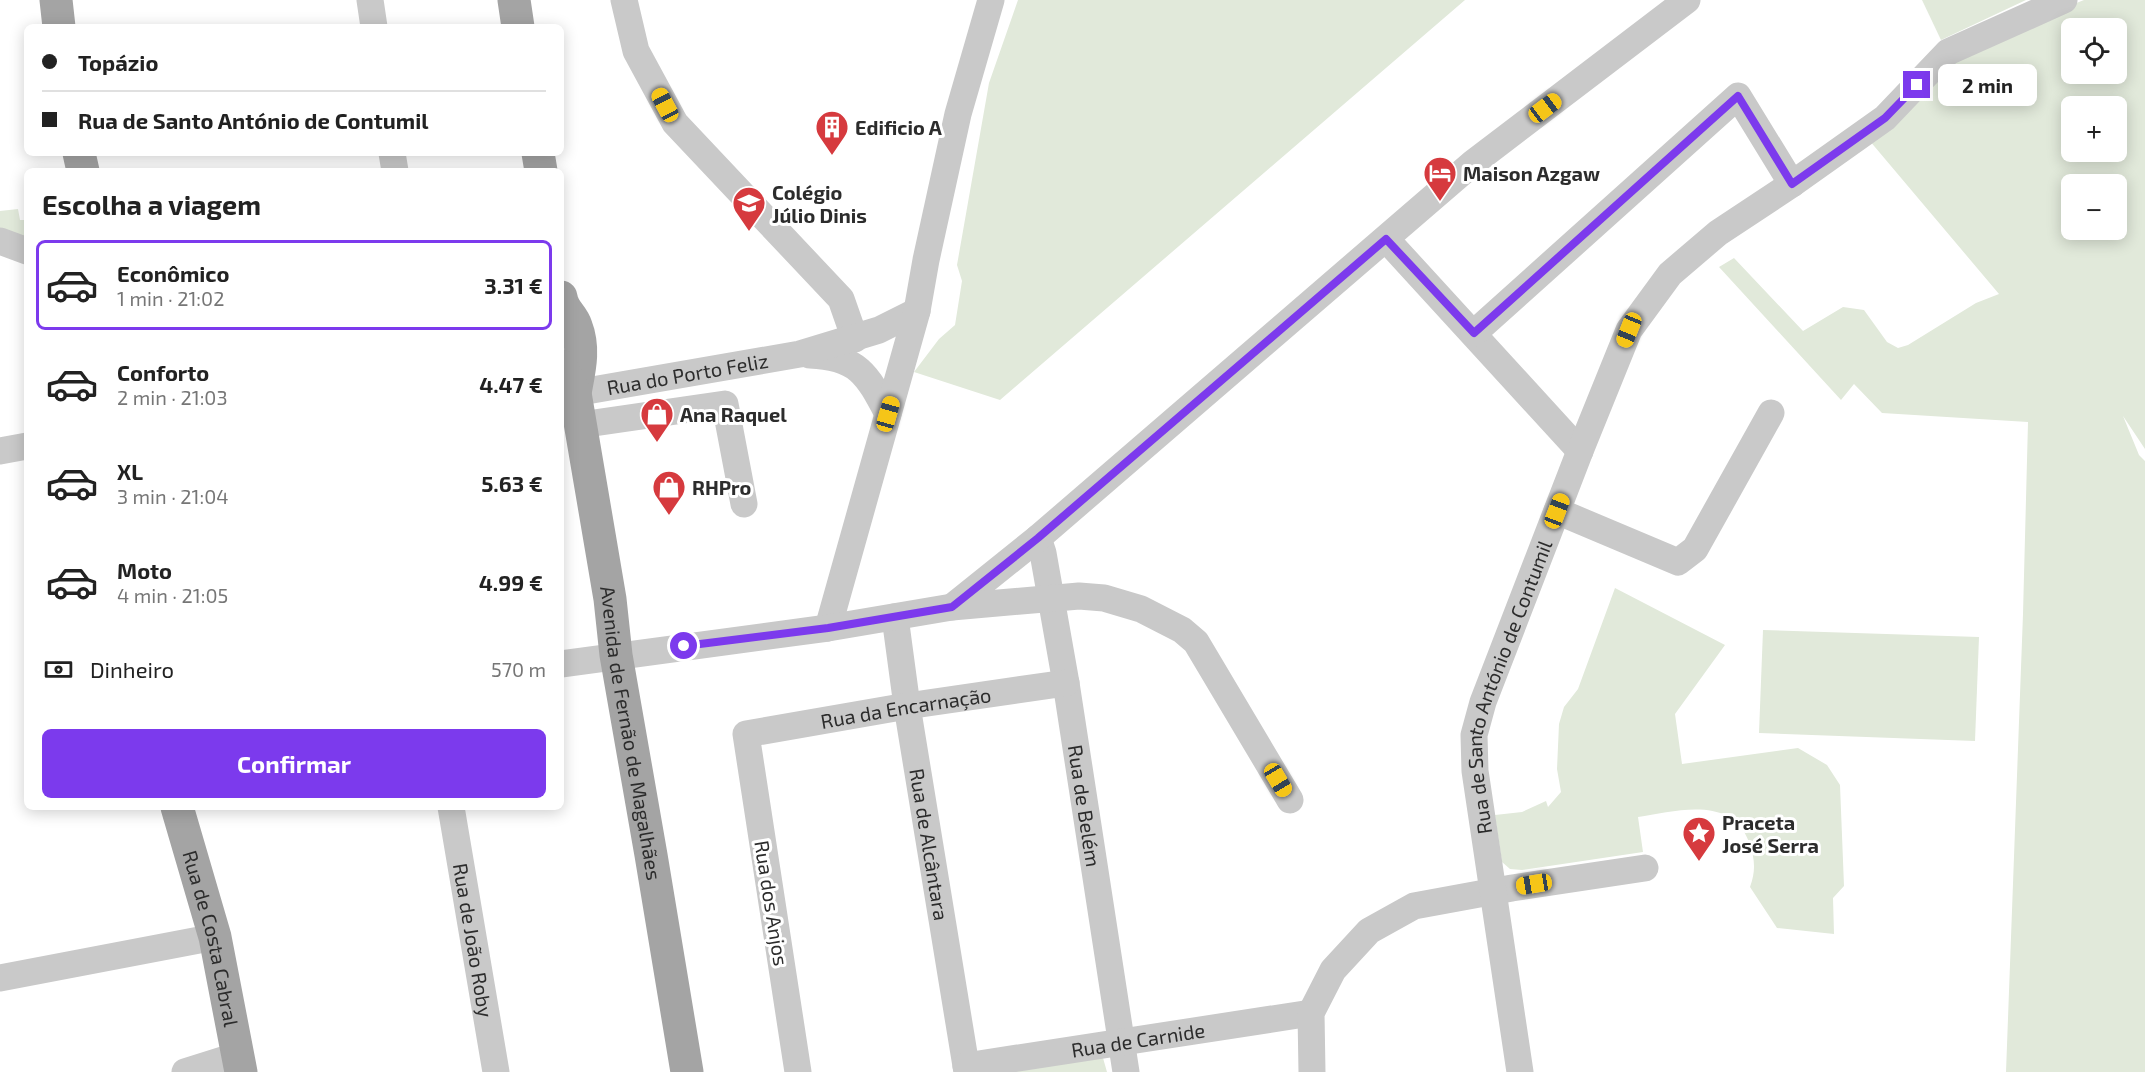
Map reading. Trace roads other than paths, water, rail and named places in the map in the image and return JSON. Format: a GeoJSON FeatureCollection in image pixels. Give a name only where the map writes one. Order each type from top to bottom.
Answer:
{"type":"FeatureCollection","features":[{"type":"Feature","properties":{"kind":"main road"},"geometry":{"type":"LineString","coordinates":[[56,0],[59,24]]}},
{"type":"Feature","properties":{"kind":"main road"},"geometry":{"type":"LineString","coordinates":[[514,0],[518,24]]}},
{"type":"Feature","properties":{"kind":"main road","name":"Avenida de Fernão de Magalhães"},"geometry":{"type":"LineString","coordinates":[[564,308],[576,325],[582,357],[568,380],[580,425],[610,599],[616,655],[687,1072]]}},
{"type":"Feature","properties":{"kind":"main road","name":"Rua de Costa Cabral"},"geometry":{"type":"LineString","coordinates":[[178,810],[215,937],[240,1063]]}},
{"type":"Feature","properties":{"kind":"street"},"geometry":{"type":"LineString","coordinates":[[370,0],[374,24]]}},
{"type":"Feature","properties":{"kind":"street"},"geometry":{"type":"LineString","coordinates":[[624,0],[636,51],[675,123],[841,299],[855,339]]}},
{"type":"Feature","properties":{"kind":"street"},"geometry":{"type":"LineString","coordinates":[[828,628],[917,311],[958,114],[991,0]]}},
{"type":"Feature","properties":{"kind":"street"},"geometry":{"type":"LineString","coordinates":[[952,607],[1038,538],[1473,163],[1687,0]]}},
{"type":"Feature","properties":{"kind":"street","name":"Rua de Santo António de Contumil"},"geometry":{"type":"LineString","coordinates":[[1520,1072],[1474,771],[1474,735],[1483,702],[1629,330],[1670,274],[1718,233],[1885,118],[1948,52],[2064,0]]}},
{"type":"Feature","properties":{"kind":"street"},"geometry":{"type":"LineString","coordinates":[[1474,333],[1738,96],[1792,184]]}},
{"type":"Feature","properties":{"kind":"street"},"geometry":{"type":"LineString","coordinates":[[1386,239],[1580,452]]}},
{"type":"Feature","properties":{"kind":"street"},"geometry":{"type":"LineString","coordinates":[[0,241],[24,250]]}},
{"type":"Feature","properties":{"kind":"street","name":"Rua do Porto Feliz"},"geometry":{"type":"LineString","coordinates":[[568,380],[800,354],[855,339],[917,311]]}},
{"type":"Feature","properties":{"kind":"street","name":"Rua do Porto Feliz"},"geometry":{"type":"LineString","coordinates":[[800,354],[832,356],[852,363],[873,384],[888,414]]}},
{"type":"Feature","properties":{"kind":"street"},"geometry":{"type":"LineString","coordinates":[[580,425],[725,404],[744,504]]}},
{"type":"Feature","properties":{"kind":"street"},"geometry":{"type":"LineString","coordinates":[[1557,511],[1678,562],[1695,549],[1771,413]]}},
{"type":"Feature","properties":{"kind":"street"},"geometry":{"type":"LineString","coordinates":[[0,451],[24,447]]}},
{"type":"Feature","properties":{"kind":"street","name":"Rua de Belém"},"geometry":{"type":"LineString","coordinates":[[1038,538],[1066,683],[1126,1072]]}},
{"type":"Feature","properties":{"kind":"street"},"geometry":{"type":"LineString","coordinates":[[564,664],[828,628],[952,607],[1079,596],[1104,598],[1141,609],[1182,630],[1196,642],[1290,800]]}},
{"type":"Feature","properties":{"kind":"street","name":"Rua de Alcântara"},"geometry":{"type":"LineString","coordinates":[[895,617],[907,706],[967,1069]]}},
{"type":"Feature","properties":{"kind":"street","name":"Rua da Encarnação"},"geometry":{"type":"LineString","coordinates":[[746,734],[907,706],[1066,683]]}},
{"type":"Feature","properties":{"kind":"street","name":"Rua dos Anjos"},"geometry":{"type":"LineString","coordinates":[[746,734],[798,1072]]}},
{"type":"Feature","properties":{"kind":"street","name":"Rua de João Roby"},"geometry":{"type":"LineString","coordinates":[[452,810],[496,1072]]}},
{"type":"Feature","properties":{"kind":"street"},"geometry":{"type":"LineString","coordinates":[[1312,1072],[1311,1012],[1333,970],[1369,931],[1414,906],[1492,891],[1645,868]]}},
{"type":"Feature","properties":{"kind":"street"},"geometry":{"type":"LineString","coordinates":[[0,978],[215,937]]}},
{"type":"Feature","properties":{"kind":"street","name":"Rua de Carnide"},"geometry":{"type":"LineString","coordinates":[[967,1069],[1311,1012]]}},
{"type":"Feature","properties":{"kind":"street"},"geometry":{"type":"LineString","coordinates":[[185,1072],[240,1063]]}},
{"type":"Feature","properties":{"kind":"place","name":"Edificio A"},"geometry":{"type":"Point","coordinates":[832,156]}},
{"type":"Feature","properties":{"kind":"place","name":"Maison Azgaw"},"geometry":{"type":"Point","coordinates":[1440,202]}},
{"type":"Feature","properties":{"kind":"place","name":"Colégio Júlio Dinis"},"geometry":{"type":"Point","coordinates":[749,232]}},
{"type":"Feature","properties":{"kind":"place","name":"Ana Raquel"},"geometry":{"type":"Point","coordinates":[657,443]}},
{"type":"Feature","properties":{"kind":"place","name":"RHPro"},"geometry":{"type":"Point","coordinates":[669,516]}},
{"type":"Feature","properties":{"kind":"place","name":"Praceta José Serra"},"geometry":{"type":"Point","coordinates":[1699,862]}}]}
